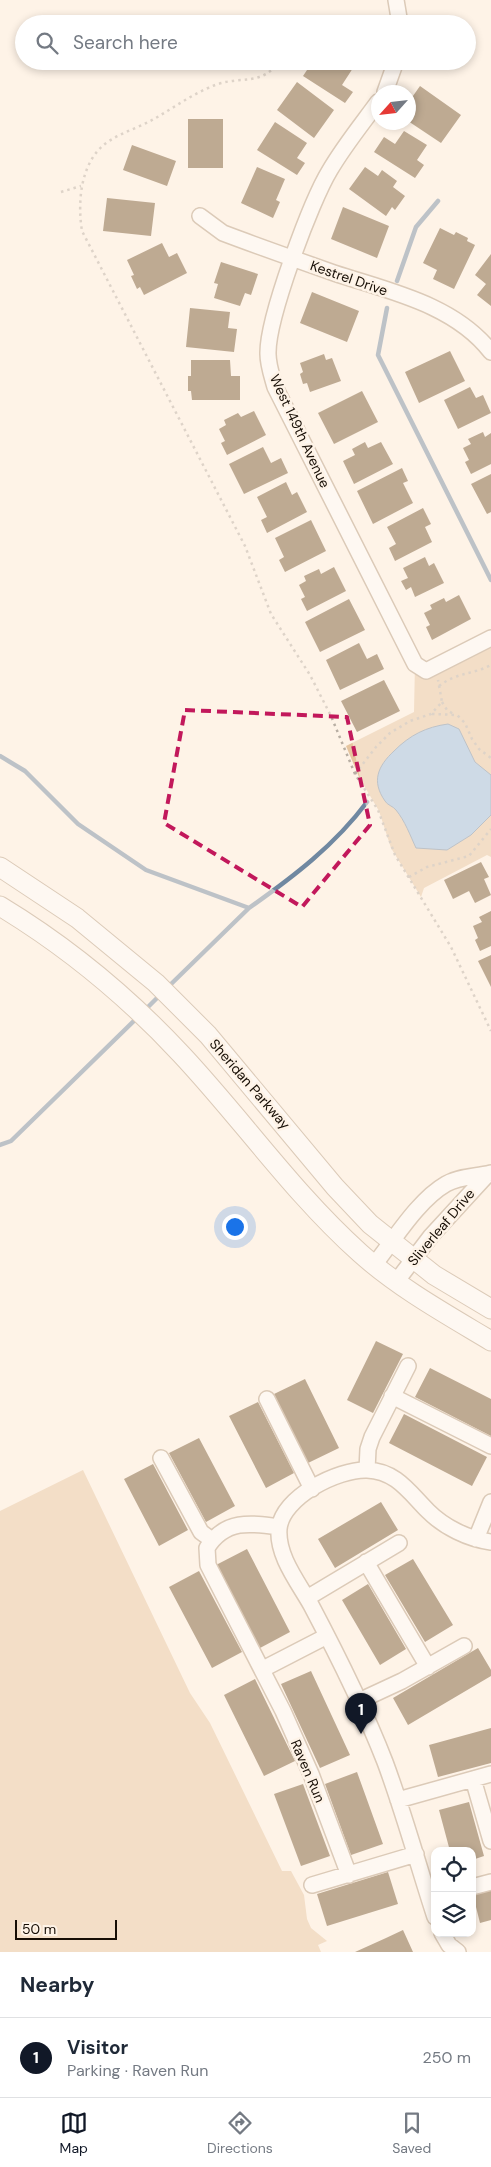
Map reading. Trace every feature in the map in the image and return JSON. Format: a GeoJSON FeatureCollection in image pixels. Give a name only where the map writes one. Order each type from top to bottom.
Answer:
{"type":"FeatureCollection","features":[{"type":"Feature","properties":{"kind":"main road","name":"Sheridan Parkway"},"geometry":{"type":"LineString","coordinates":[[0,867],[102,938],[156,984],[208,1035],[351,1205],[412,1259],[491,1309]]}},
{"type":"Feature","properties":{"kind":"main road"},"geometry":{"type":"LineString","coordinates":[[0,906],[48,937],[126,1001],[181,1054],[297,1188],[374,1264],[396,1282],[491,1342]]}},
{"type":"Feature","properties":{"kind":"street"},"geometry":{"type":"LineString","coordinates":[[396,0],[398,15]]}},
{"type":"Feature","properties":{"kind":"street"},"geometry":{"type":"LineString","coordinates":[[387,85],[393,70]]}},
{"type":"Feature","properties":{"kind":"street","name":"West 149th Avenue"},"geometry":{"type":"LineString","coordinates":[[371,112],[329,170],[293,259],[269,341],[270,369],[275,387],[415,664],[431,669]]}},
{"type":"Feature","properties":{"kind":"street","name":"Kestrel Drive"},"geometry":{"type":"LineString","coordinates":[[200,216],[223,233],[293,259],[418,301],[454,318],[491,352]]}},
{"type":"Feature","properties":{"kind":"street"},"geometry":{"type":"LineString","coordinates":[[431,669],[491,638]]}},
{"type":"Feature","properties":{"kind":"street"},"geometry":{"type":"LineString","coordinates":[[374,1264],[429,1197],[446,1185],[462,1178],[489,1174]]}},
{"type":"Feature","properties":{"kind":"street","name":"Sliverleaf Drive"},"geometry":{"type":"LineString","coordinates":[[396,1282],[412,1259],[489,1174]]}},
{"type":"Feature","properties":{"kind":"street"},"geometry":{"type":"LineString","coordinates":[[367,1470],[368,1449],[408,1366]]}},
{"type":"Feature","properties":{"kind":"street"},"geometry":{"type":"LineString","coordinates":[[392,1396],[491,1446]]}},
{"type":"Feature","properties":{"kind":"street"},"geometry":{"type":"LineString","coordinates":[[266,1399],[312,1489]]}},
{"type":"Feature","properties":{"kind":"street"},"geometry":{"type":"LineString","coordinates":[[162,1458],[201,1532],[212,1540],[240,1524],[249,1522],[279,1527]]}},
{"type":"Feature","properties":{"kind":"street"},"geometry":{"type":"LineString","coordinates":[[431,1895],[398,1800],[359,1701],[282,1552],[279,1527],[289,1506],[312,1489],[337,1476],[353,1471],[367,1470],[389,1475],[402,1483],[441,1522],[458,1532],[484,1540],[491,1502]]}},
{"type":"Feature","properties":{"kind":"street","name":"Raven Run"},"geometry":{"type":"LineString","coordinates":[[212,1540],[207,1548],[208,1565],[263,1669],[311,1774],[349,1875]]}},
{"type":"Feature","properties":{"kind":"street"},"geometry":{"type":"LineString","coordinates":[[307,1598],[399,1543]]}},
{"type":"Feature","properties":{"kind":"street"},"geometry":{"type":"LineString","coordinates":[[366,1562],[428,1667]]}},
{"type":"Feature","properties":{"kind":"street"},"geometry":{"type":"LineString","coordinates":[[263,1669],[327,1636]]}},
{"type":"Feature","properties":{"kind":"street"},"geometry":{"type":"LineString","coordinates":[[359,1701],[428,1667],[464,1646]]}},
{"type":"Feature","properties":{"kind":"street"},"geometry":{"type":"LineString","coordinates":[[398,1800],[491,1774]]}},
{"type":"Feature","properties":{"kind":"street"},"geometry":{"type":"LineString","coordinates":[[473,1779],[491,1841]]}},
{"type":"Feature","properties":{"kind":"street"},"geometry":{"type":"LineString","coordinates":[[312,1885],[416,1854]]}},
{"type":"Feature","properties":{"kind":"street"},"geometry":{"type":"LineString","coordinates":[[476,1886],[491,1882]]}},
{"type":"Feature","properties":{"kind":"path"},"geometry":{"type":"LineString","coordinates":[[272,70],[260,78],[220,84],[199,92],[152,120],[109,141],[95,153],[81,186],[79,213],[87,244],[245,546],[271,614],[310,675],[331,716],[355,774],[378,810],[395,855],[452,947],[491,1031]]}},
{"type":"Feature","properties":{"kind":"path"},"geometry":{"type":"LineString","coordinates":[[61,192],[81,186]]}},
{"type":"Feature","properties":{"kind":"path"},"geometry":{"type":"LineString","coordinates":[[439,686],[452,677],[477,672],[491,664]]}},
{"type":"Feature","properties":{"kind":"path"},"geometry":{"type":"LineString","coordinates":[[431,669],[439,686],[442,702],[447,710],[457,715],[465,723],[479,749],[491,758]]}},
{"type":"Feature","properties":{"kind":"path"},"geometry":{"type":"LineString","coordinates":[[431,714],[442,702]]}},
{"type":"Feature","properties":{"kind":"path"},"geometry":{"type":"LineString","coordinates":[[355,774],[376,747],[390,733],[410,722],[431,714],[457,715]]}},
{"type":"Feature","properties":{"kind":"path"},"geometry":{"type":"LineString","coordinates":[[408,877],[427,867],[469,856],[491,830]]}},
{"type":"Feature","properties":{"kind":"highlighted area"},"geometry":{"type":"Polygon","coordinates":[[[185,710],[347,717],[370,825],[302,907],[164,823],[185,710]]]}},
{"type":"Feature","properties":{"kind":"shaded area"},"geometry":{"type":"Polygon","coordinates":[[[491,638],[491,857],[487,855],[424,888],[421,897],[391,848],[379,811],[359,777],[346,746],[414,712],[415,664],[426,671],[491,638]]]}},
{"type":"Feature","properties":{"kind":"shaded area"},"geometry":{"type":"Polygon","coordinates":[[[83,1470],[190,1693],[210,1723],[282,1871],[291,1871],[304,1895],[307,1919],[311,1928],[327,1941],[318,1945],[321,1952],[0,1952],[0,1511],[83,1470]]]}},
{"type":"Feature","properties":{"kind":"water"},"geometry":{"type":"Polygon","coordinates":[[[448,724],[459,729],[475,762],[491,775],[491,815],[471,835],[447,850],[416,848],[399,814],[386,802],[381,794],[378,787],[378,774],[388,757],[406,740],[425,730],[448,724]]]}},
{"type":"Feature","properties":{"kind":"building"},"geometry":{"type":"Polygon","coordinates":[[[307,70],[352,70],[342,85],[353,92],[345,103],[303,76],[307,70]]]}},
{"type":"Feature","properties":{"kind":"building"},"geometry":{"type":"Polygon","coordinates":[[[297,82],[334,110],[314,138],[277,110],[297,82]]]}},
{"type":"Feature","properties":{"kind":"building"},"geometry":{"type":"Polygon","coordinates":[[[420,86],[461,115],[441,143],[416,126],[416,92],[420,86]]]}},
{"type":"Feature","properties":{"kind":"building"},"geometry":{"type":"Polygon","coordinates":[[[188,119],[223,119],[223,168],[188,168],[188,119]]]}},
{"type":"Feature","properties":{"kind":"building"},"geometry":{"type":"Polygon","coordinates":[[[275,122],[307,143],[297,158],[305,163],[297,175],[257,150],[275,122]]]}},
{"type":"Feature","properties":{"kind":"building"},"geometry":{"type":"Polygon","coordinates":[[[404,131],[427,145],[417,160],[424,165],[415,178],[374,152],[384,137],[395,144],[404,131]]]}},
{"type":"Feature","properties":{"kind":"building"},"geometry":{"type":"Polygon","coordinates":[[[132,145],[176,161],[167,186],[123,170],[132,145]]]}},
{"type":"Feature","properties":{"kind":"building"},"geometry":{"type":"Polygon","coordinates":[[[257,167],[285,179],[276,200],[280,202],[273,218],[241,203],[257,167]]]}},
{"type":"Feature","properties":{"kind":"building"},"geometry":{"type":"Polygon","coordinates":[[[365,167],[378,176],[382,170],[397,181],[393,187],[405,196],[395,210],[392,207],[386,216],[349,189],[365,167]]]}},
{"type":"Feature","properties":{"kind":"building"},"geometry":{"type":"Polygon","coordinates":[[[107,198],[155,203],[151,236],[103,231],[107,198]]]}},
{"type":"Feature","properties":{"kind":"building"},"geometry":{"type":"Polygon","coordinates":[[[343,207],[389,226],[377,258],[331,239],[343,207]]]}},
{"type":"Feature","properties":{"kind":"building"},"geometry":{"type":"Polygon","coordinates":[[[440,228],[454,235],[456,232],[468,238],[467,241],[475,245],[454,289],[433,279],[437,270],[423,263],[440,228]]]}},
{"type":"Feature","properties":{"kind":"building"},"geometry":{"type":"Polygon","coordinates":[[[162,243],[169,257],[177,253],[187,273],[144,295],[140,287],[137,289],[131,276],[134,275],[127,260],[162,243]]]}},
{"type":"Feature","properties":{"kind":"building"},"geometry":{"type":"Polygon","coordinates":[[[491,254],[491,306],[477,295],[486,284],[475,275],[491,254]]]}},
{"type":"Feature","properties":{"kind":"building"},"geometry":{"type":"Polygon","coordinates":[[[221,262],[258,274],[251,295],[245,293],[240,306],[214,298],[218,284],[214,283],[221,262]]]}},
{"type":"Feature","properties":{"kind":"building"},"geometry":{"type":"Polygon","coordinates":[[[312,292],[359,311],[347,342],[300,323],[312,292]]]}},
{"type":"Feature","properties":{"kind":"building"},"geometry":{"type":"Polygon","coordinates":[[[190,308],[230,312],[228,328],[237,329],[234,352],[186,347],[190,308]]]}},
{"type":"Feature","properties":{"kind":"building"},"geometry":{"type":"Polygon","coordinates":[[[450,351],[465,381],[419,403],[405,372],[450,351]]]}},
{"type":"Feature","properties":{"kind":"building"},"geometry":{"type":"Polygon","coordinates":[[[324,354],[326,360],[332,358],[341,381],[310,392],[307,383],[303,384],[300,374],[303,372],[300,363],[324,354]]]}},
{"type":"Feature","properties":{"kind":"building"},"geometry":{"type":"Polygon","coordinates":[[[191,360],[230,360],[231,376],[240,376],[240,400],[192,400],[191,391],[188,391],[188,376],[191,376],[191,360]]]}},
{"type":"Feature","properties":{"kind":"building"},"geometry":{"type":"Polygon","coordinates":[[[470,387],[476,398],[483,395],[491,413],[458,429],[444,400],[470,387]]]}},
{"type":"Feature","properties":{"kind":"building"},"geometry":{"type":"Polygon","coordinates":[[[362,391],[378,422],[334,444],[318,413],[362,391]]]}},
{"type":"Feature","properties":{"kind":"building"},"geometry":{"type":"Polygon","coordinates":[[[254,411],[266,435],[227,455],[221,443],[225,441],[219,429],[226,425],[224,420],[238,413],[241,417],[254,411]]]}},
{"type":"Feature","properties":{"kind":"building"},"geometry":{"type":"Polygon","coordinates":[[[483,432],[485,437],[491,433],[491,464],[471,474],[465,462],[469,460],[463,448],[471,444],[468,439],[483,432]]]}},
{"type":"Feature","properties":{"kind":"building"},"geometry":{"type":"Polygon","coordinates":[[[365,442],[368,448],[381,442],[393,464],[354,484],[343,461],[355,455],[352,449],[365,442]]]}},
{"type":"Feature","properties":{"kind":"building"},"geometry":{"type":"Polygon","coordinates":[[[263,447],[271,463],[281,458],[288,473],[244,494],[229,464],[263,447]]]}},
{"type":"Feature","properties":{"kind":"building"},"geometry":{"type":"Polygon","coordinates":[[[402,468],[408,481],[403,483],[413,503],[373,524],[357,491],[402,468]]]}},
{"type":"Feature","properties":{"kind":"building"},"geometry":{"type":"Polygon","coordinates":[[[491,474],[491,512],[487,514],[471,484],[491,474]]]}},
{"type":"Feature","properties":{"kind":"building"},"geometry":{"type":"Polygon","coordinates":[[[286,482],[292,495],[297,492],[307,512],[267,533],[261,520],[267,517],[257,497],[286,482]]]}},
{"type":"Feature","properties":{"kind":"building"},"geometry":{"type":"Polygon","coordinates":[[[423,508],[431,524],[425,527],[432,542],[395,561],[389,548],[396,544],[387,527],[423,508]]]}},
{"type":"Feature","properties":{"kind":"building"},"geometry":{"type":"Polygon","coordinates":[[[311,520],[326,551],[285,572],[279,560],[284,557],[275,538],[311,520]]]}},
{"type":"Feature","properties":{"kind":"building"},"geometry":{"type":"Polygon","coordinates":[[[425,557],[429,566],[434,563],[444,583],[415,597],[411,587],[406,590],[401,581],[408,578],[403,568],[425,557]]]}},
{"type":"Feature","properties":{"kind":"building"},"geometry":{"type":"Polygon","coordinates":[[[334,567],[346,591],[307,611],[301,599],[305,597],[299,585],[306,581],[304,576],[319,569],[321,574],[334,567]]]}},
{"type":"Feature","properties":{"kind":"building"},"geometry":{"type":"Polygon","coordinates":[[[459,595],[471,619],[432,640],[426,627],[430,625],[424,613],[432,609],[430,605],[444,598],[446,602],[459,595]]]}},
{"type":"Feature","properties":{"kind":"building"},"geometry":{"type":"Polygon","coordinates":[[[349,599],[365,630],[320,652],[305,622],[349,599]]]}},
{"type":"Feature","properties":{"kind":"building"},"geometry":{"type":"Polygon","coordinates":[[[359,643],[367,659],[377,654],[384,669],[340,690],[326,660],[359,643]]]}},
{"type":"Feature","properties":{"kind":"building"},"geometry":{"type":"Polygon","coordinates":[[[384,680],[400,711],[357,732],[341,701],[384,680]]]}},
{"type":"Feature","properties":{"kind":"building"},"geometry":{"type":"Polygon","coordinates":[[[481,862],[489,877],[484,879],[491,895],[475,903],[469,891],[453,899],[444,880],[481,862]]]}},
{"type":"Feature","properties":{"kind":"building"},"geometry":{"type":"Polygon","coordinates":[[[491,911],[491,946],[480,951],[475,940],[478,938],[473,926],[482,922],[479,917],[491,911]]]}},
{"type":"Feature","properties":{"kind":"building"},"geometry":{"type":"Polygon","coordinates":[[[491,955],[491,987],[478,961],[491,955]]]}},
{"type":"Feature","properties":{"kind":"building"},"geometry":{"type":"Polygon","coordinates":[[[376,1341],[403,1354],[373,1413],[347,1400],[376,1341]]]}},
{"type":"Feature","properties":{"kind":"building"},"geometry":{"type":"Polygon","coordinates":[[[430,1368],[491,1399],[491,1436],[415,1397],[430,1368]]]}},
{"type":"Feature","properties":{"kind":"building"},"geometry":{"type":"Polygon","coordinates":[[[305,1379],[339,1448],[308,1463],[274,1394],[305,1379]]]}},
{"type":"Feature","properties":{"kind":"building"},"geometry":{"type":"Polygon","coordinates":[[[258,1402],[294,1473],[266,1488],[229,1416],[258,1402]]]}},
{"type":"Feature","properties":{"kind":"building"},"geometry":{"type":"Polygon","coordinates":[[[404,1414],[487,1457],[472,1486],[389,1443],[404,1414]]]}},
{"type":"Feature","properties":{"kind":"building"},"geometry":{"type":"Polygon","coordinates":[[[199,1438],[235,1506],[206,1522],[169,1453],[199,1438]]]}},
{"type":"Feature","properties":{"kind":"building"},"geometry":{"type":"Polygon","coordinates":[[[153,1464],[188,1530],[159,1546],[124,1479],[153,1464]]]}},
{"type":"Feature","properties":{"kind":"building"},"geometry":{"type":"Polygon","coordinates":[[[381,1502],[398,1530],[335,1568],[318,1539],[381,1502]]]}},
{"type":"Feature","properties":{"kind":"building"},"geometry":{"type":"Polygon","coordinates":[[[247,1549],[290,1632],[260,1648],[216,1565],[247,1549]]]}},
{"type":"Feature","properties":{"kind":"building"},"geometry":{"type":"Polygon","coordinates":[[[413,1559],[453,1625],[425,1642],[385,1575],[413,1559]]]}},
{"type":"Feature","properties":{"kind":"building"},"geometry":{"type":"Polygon","coordinates":[[[199,1571],[242,1652],[212,1668],[169,1587],[199,1571]]]}},
{"type":"Feature","properties":{"kind":"building"},"geometry":{"type":"Polygon","coordinates":[[[368,1584],[406,1649],[380,1665],[342,1600],[368,1584]]]}},
{"type":"Feature","properties":{"kind":"building"},"geometry":{"type":"Polygon","coordinates":[[[478,1648],[491,1670],[491,1676],[408,1725],[393,1698],[478,1648]]]}},
{"type":"Feature","properties":{"kind":"building"},"geometry":{"type":"Polygon","coordinates":[[[311,1671],[350,1755],[320,1768],[281,1684],[311,1671]]]}},
{"type":"Feature","properties":{"kind":"building"},"geometry":{"type":"Polygon","coordinates":[[[255,1679],[295,1761],[264,1776],[224,1695],[255,1679]]]}},
{"type":"Feature","properties":{"kind":"building"},"geometry":{"type":"Polygon","coordinates":[[[491,1728],[491,1763],[438,1777],[429,1745],[491,1728]]]}},
{"type":"Feature","properties":{"kind":"building"},"geometry":{"type":"Polygon","coordinates":[[[357,1772],[383,1844],[351,1855],[325,1784],[357,1772]]]}},
{"type":"Feature","properties":{"kind":"building"},"geometry":{"type":"Polygon","coordinates":[[[303,1784],[330,1856],[301,1866],[274,1794],[303,1784]]]}},
{"type":"Feature","properties":{"kind":"building"},"geometry":{"type":"Polygon","coordinates":[[[469,1802],[484,1856],[476,1859],[476,1847],[449,1847],[439,1810],[469,1802]]]}},
{"type":"Feature","properties":{"kind":"building"},"geometry":{"type":"Polygon","coordinates":[[[388,1872],[398,1904],[327,1926],[317,1894],[388,1872]]]}},
{"type":"Feature","properties":{"kind":"building"},"geometry":{"type":"Polygon","coordinates":[[[491,1890],[491,1920],[480,1923],[476,1907],[476,1894],[491,1890]]]}},
{"type":"Feature","properties":{"kind":"building"},"geometry":{"type":"Polygon","coordinates":[[[403,1930],[413,1952],[355,1952],[386,1938],[403,1930]]]}},
{"type":"Feature","properties":{"kind":"waterway"},"geometry":{"type":"LineString","coordinates":[[397,281],[416,227],[438,201]]}},
{"type":"Feature","properties":{"kind":"waterway"},"geometry":{"type":"LineString","coordinates":[[387,308],[378,355],[491,580]]}},
{"type":"Feature","properties":{"kind":"waterway"},"geometry":{"type":"LineString","coordinates":[[0,756],[25,771],[78,824],[146,870],[249,908],[312,860],[355,818],[367,802]]}},
{"type":"Feature","properties":{"kind":"waterway"},"geometry":{"type":"LineString","coordinates":[[168,987],[249,908]]}},
{"type":"Feature","properties":{"kind":"waterway"},"geometry":{"type":"LineString","coordinates":[[145,1010],[161,994]]}},
{"type":"Feature","properties":{"kind":"waterway"},"geometry":{"type":"LineString","coordinates":[[0,1145],[11,1141],[138,1017]]}},
{"type":"Feature","properties":{"kind":"place","name":"Visitor"},"geometry":{"type":"Point","coordinates":[361,1734]}}]}
